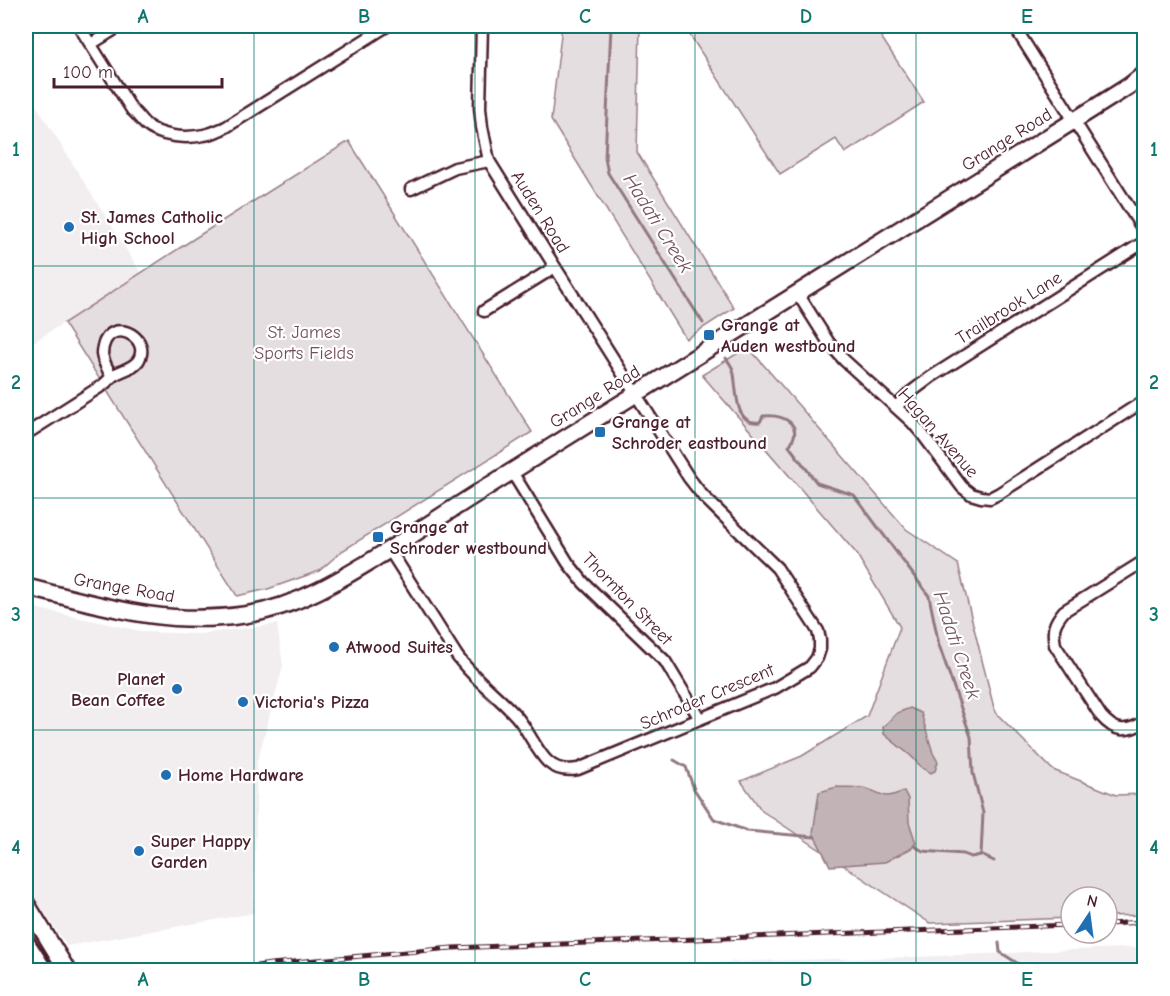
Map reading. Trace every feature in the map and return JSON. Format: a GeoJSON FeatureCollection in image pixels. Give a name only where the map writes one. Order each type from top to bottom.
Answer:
{"type":"FeatureCollection","features":[{"type":"Feature","properties":{"kind":"main road","name":"Grange Road"},"geometry":{"type":"LineString","coordinates":[[26,587],[143,615],[192,618],[246,615],[288,604],[332,584],[798,294],[1129,86],[1144,74]]}},
{"type":"Feature","properties":{"kind":"main road"},"geometry":{"type":"LineString","coordinates":[[26,903],[67,970]]}},
{"type":"Feature","properties":{"kind":"main road"},"geometry":{"type":"LineString","coordinates":[[26,942],[44,970]]}},
{"type":"Feature","properties":{"kind":"street"},"geometry":{"type":"LineString","coordinates":[[79,26],[132,110],[147,126],[165,134],[183,137],[205,135],[226,127],[387,26]]}},
{"type":"Feature","properties":{"kind":"street"},"geometry":{"type":"LineString","coordinates":[[91,44],[120,26]]}},
{"type":"Feature","properties":{"kind":"street","name":"Auden Road"},"geometry":{"type":"LineString","coordinates":[[482,26],[480,108],[489,160],[636,395]]}},
{"type":"Feature","properties":{"kind":"street"},"geometry":{"type":"LineString","coordinates":[[1014,26],[1144,231]]}},
{"type":"Feature","properties":{"kind":"street"},"geometry":{"type":"LineString","coordinates":[[411,189],[455,168],[489,160]]}},
{"type":"Feature","properties":{"kind":"street","name":"Trailbrook Lane"},"geometry":{"type":"LineString","coordinates":[[896,406],[931,377],[1144,242]]}},
{"type":"Feature","properties":{"kind":"street"},"geometry":{"type":"LineString","coordinates":[[484,311],[555,267]]}},
{"type":"Feature","properties":{"kind":"street","name":"Hagan Avenue"},"geometry":{"type":"LineString","coordinates":[[798,294],[844,360],[896,406],[923,435],[962,487],[970,494],[990,498],[998,494],[1144,401]]}},
{"type":"Feature","properties":{"kind":"street"},"geometry":{"type":"LineString","coordinates":[[26,434],[103,385],[111,376]]}},
{"type":"Feature","properties":{"kind":"street","name":"Schroder Crescent"},"geometry":{"type":"LineString","coordinates":[[389,549],[457,656],[468,670],[515,715],[547,760],[557,768],[569,771],[578,769],[775,688],[810,667],[820,649],[818,631],[777,568],[703,496],[688,478],[636,395]]}},
{"type":"Feature","properties":{"kind":"street","name":"Thornton Street"},"geometry":{"type":"LineString","coordinates":[[512,472],[568,563],[584,584],[665,662],[700,719]]}},
{"type":"Feature","properties":{"kind":"street"},"geometry":{"type":"LineString","coordinates":[[1144,561],[1064,611],[1056,622],[1053,634],[1055,645],[1101,716],[1110,726],[1119,730],[1130,729],[1144,722]]}},
{"type":"Feature","properties":{"kind":"shaded area","name":"St. James Catholic High School"},"geometry":{"type":"Polygon","coordinates":[[[26,89],[141,273],[26,347],[26,89]]]}},
{"type":"Feature","properties":{"kind":"shaded area"},"geometry":{"type":"Polygon","coordinates":[[[26,606],[145,632],[200,634],[277,624],[283,666],[257,762],[254,913],[67,946],[26,885],[26,606]]]}},
{"type":"Feature","properties":{"kind":"shaded area"},"geometry":{"type":"Polygon","coordinates":[[[910,708],[921,713],[938,762],[935,771],[931,773],[922,768],[884,734],[883,727],[897,713],[910,708]]]}},
{"type":"Feature","properties":{"kind":"shaded area"},"geometry":{"type":"Polygon","coordinates":[[[837,787],[863,788],[888,796],[904,791],[908,799],[909,822],[916,843],[912,848],[885,862],[830,866],[813,833],[819,792],[837,787]]]}},
{"type":"Feature","properties":{"kind":"shaded area"},"geometry":{"type":"Polygon","coordinates":[[[1144,947],[1144,970],[412,970],[914,957],[1144,947]]]}},
{"type":"Feature","properties":{"kind":"green space"},"geometry":{"type":"Polygon","coordinates":[[[562,26],[640,26],[637,152],[734,308],[686,339],[551,120],[562,26]]]}},
{"type":"Feature","properties":{"kind":"green space"},"geometry":{"type":"Polygon","coordinates":[[[684,26],[874,26],[924,102],[845,153],[836,139],[780,174],[684,26]]]}},
{"type":"Feature","properties":{"kind":"green space","name":"St. James Sports Fields"},"geometry":{"type":"Polygon","coordinates":[[[349,141],[532,432],[342,551],[319,571],[268,589],[237,596],[64,323],[349,141]]]}},
{"type":"Feature","properties":{"kind":"green space"},"geometry":{"type":"Polygon","coordinates":[[[748,347],[906,529],[958,564],[995,712],[1053,770],[1116,795],[1144,794],[1144,915],[1119,916],[1119,885],[1059,885],[1059,918],[930,923],[762,811],[741,781],[802,756],[867,716],[900,627],[856,553],[702,375],[748,347]]]}},
{"type":"Feature","properties":{"kind":"waterway","name":"Hadati Creek"},"geometry":{"type":"LineString","coordinates":[[611,26],[605,158],[608,173],[703,323]]}},
{"type":"Feature","properties":{"kind":"waterway","name":"Hadati Creek"},"geometry":{"type":"LineString","coordinates":[[726,358],[733,370],[738,404],[745,418],[751,422],[760,422],[763,416],[771,416],[789,422],[794,432],[789,446],[817,483],[854,495],[929,596],[939,645],[971,737],[973,773],[983,813],[981,855],[994,861]]}},
{"type":"Feature","properties":{"kind":"waterway"},"geometry":{"type":"LineString","coordinates":[[674,760],[686,767],[694,789],[714,819],[747,831],[815,837]]}},
{"type":"Feature","properties":{"kind":"waterway"},"geometry":{"type":"LineString","coordinates":[[914,846],[923,851],[963,854],[971,857],[981,855]]}},
{"type":"Feature","properties":{"kind":"waterway"},"geometry":{"type":"LineString","coordinates":[[999,943],[1000,952],[1024,970]]}},
{"type":"Feature","properties":{"kind":"railway"},"geometry":{"type":"LineString","coordinates":[[1119,923],[1144,922]]}},
{"type":"Feature","properties":{"kind":"railway"},"geometry":{"type":"LineString","coordinates":[[228,970],[452,948],[1059,925]]}},
{"type":"Feature","properties":{"kind":"place","name":"St. James Catholic High School"},"geometry":{"type":"Point","coordinates":[69,227]}},
{"type":"Feature","properties":{"kind":"place","name":"Grange at Auden westbound"},"geometry":{"type":"Point","coordinates":[709,335]}},
{"type":"Feature","properties":{"kind":"place","name":"Grange at Schroder eastbound"},"geometry":{"type":"Point","coordinates":[600,432]}},
{"type":"Feature","properties":{"kind":"place","name":"Grange at Schroder westbound"},"geometry":{"type":"Point","coordinates":[378,537]}},
{"type":"Feature","properties":{"kind":"place","name":"Atwood Suites"},"geometry":{"type":"Point","coordinates":[334,647]}},
{"type":"Feature","properties":{"kind":"place","name":"Planet Bean Coffee"},"geometry":{"type":"Point","coordinates":[177,689]}},
{"type":"Feature","properties":{"kind":"place","name":"Victoria's Pizza"},"geometry":{"type":"Point","coordinates":[243,702]}},
{"type":"Feature","properties":{"kind":"place","name":"Home Hardware"},"geometry":{"type":"Point","coordinates":[166,775]}},
{"type":"Feature","properties":{"kind":"place","name":"Super Happy Garden"},"geometry":{"type":"Point","coordinates":[139,851]}}]}
